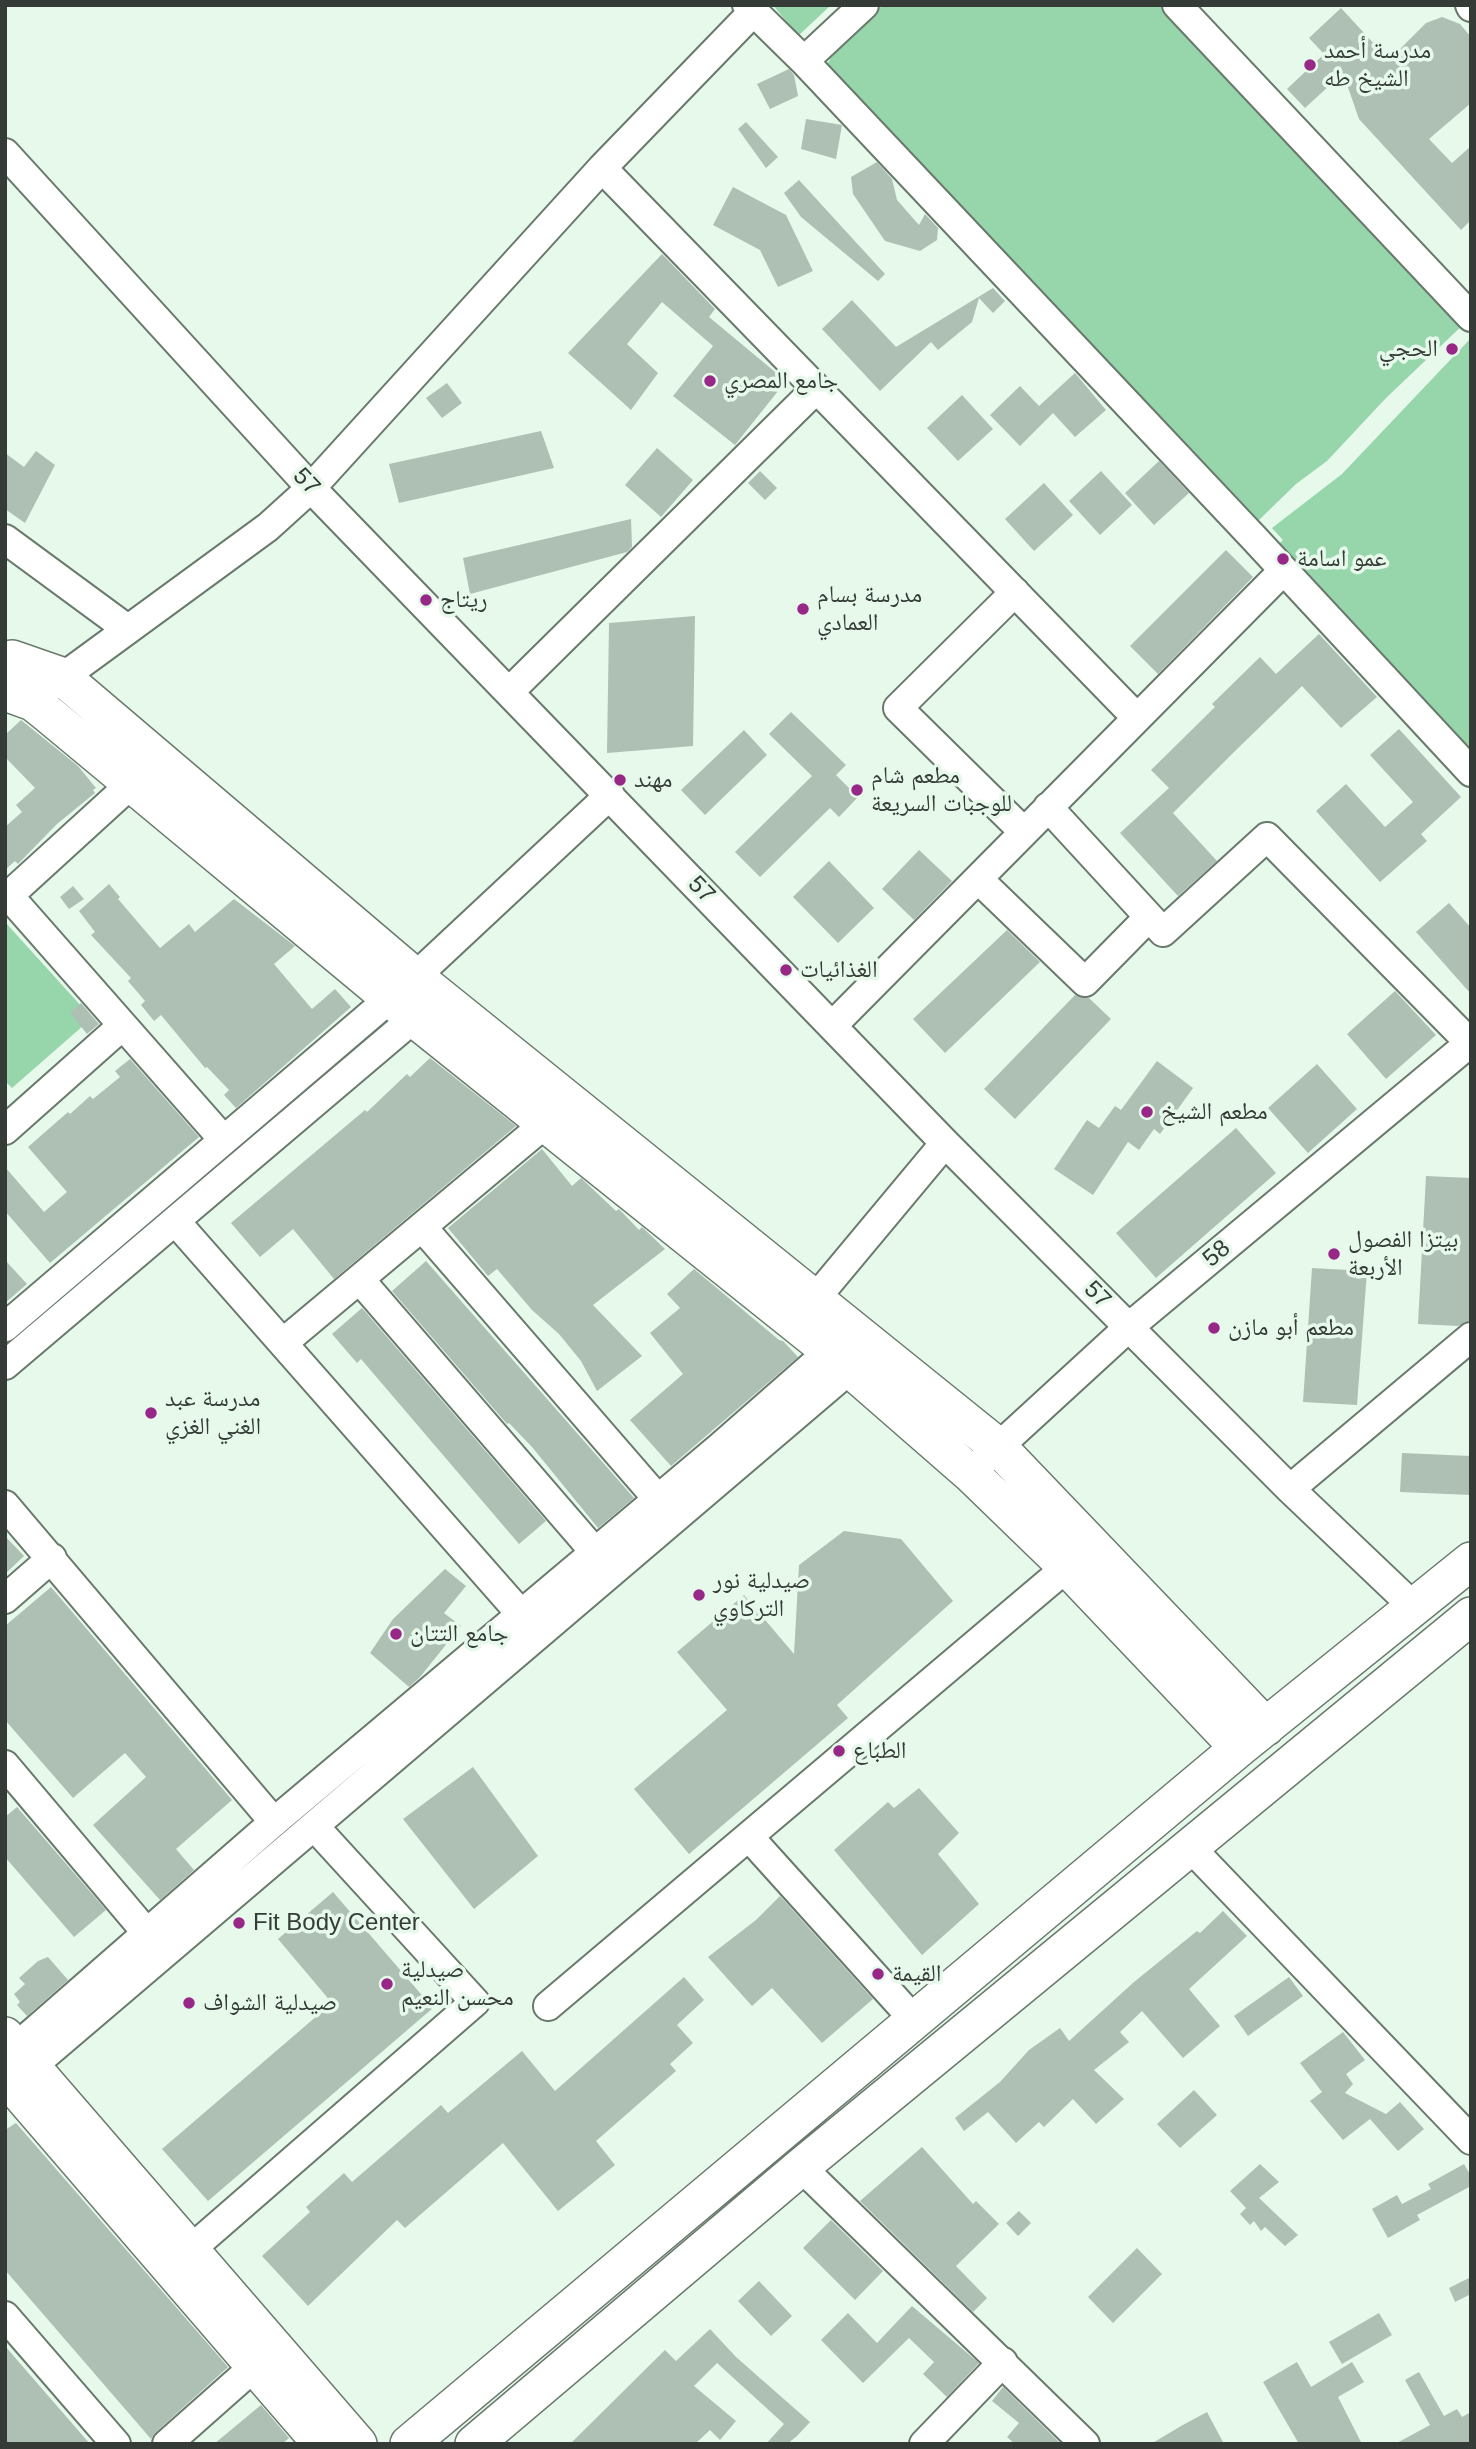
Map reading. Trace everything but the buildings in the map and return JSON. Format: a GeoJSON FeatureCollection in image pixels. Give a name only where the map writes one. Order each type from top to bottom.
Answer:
{"type":"FeatureCollection","features":[{"type":"Feature","properties":{"kind":"main road"},"geometry":{"type":"LineString","coordinates":[[5,660],[12,659],[61,676],[413,996],[546,1123],[852,1350],[997,1446],[1253,1737]]}},
{"type":"Feature","properties":{"kind":"main road"},"geometry":{"type":"LineString","coordinates":[[19,697],[814,1299],[852,1350],[971,1474],[1067,1567],[1253,1737]]}},
{"type":"Feature","properties":{"kind":"main road"},"geometry":{"type":"LineString","coordinates":[[409,2444],[1253,1737],[1471,1561]]}},
{"type":"Feature","properties":{"kind":"main road"},"geometry":{"type":"LineString","coordinates":[[474,2444],[801,2167],[1471,1616]]}},
{"type":"Feature","properties":{"kind":"main road"},"geometry":{"type":"LineString","coordinates":[[11,2065],[190,2250],[358,2444]]}},
{"type":"Feature","properties":{"kind":"main road"},"geometry":{"type":"LineString","coordinates":[[11,2065],[255,2366],[322,2444]]}},
{"type":"Feature","properties":{"kind":"street"},"geometry":{"type":"LineString","coordinates":[[804,61],[864,5]]}},
{"type":"Feature","properties":{"kind":"street"},"geometry":{"type":"LineString","coordinates":[[1177,5],[1471,317]]}},
{"type":"Feature","properties":{"kind":"street"},"geometry":{"type":"LineString","coordinates":[[19,697],[61,676],[268,527],[311,488],[750,9],[804,61],[1471,772]]}},
{"type":"Feature","properties":{"kind":"street","name":"57"},"geometry":{"type":"LineString","coordinates":[[5,153],[311,488],[944,1143],[1290,1489],[1415,1608]]}},
{"type":"Feature","properties":{"kind":"street"},"geometry":{"type":"LineString","coordinates":[[602,168],[1136,717]]}},
{"type":"Feature","properties":{"kind":"street"},"geometry":{"type":"LineString","coordinates":[[510,691],[816,388]]}},
{"type":"Feature","properties":{"kind":"street"},"geometry":{"type":"LineString","coordinates":[[5,539],[126,628]]}},
{"type":"Feature","properties":{"kind":"street"},"geometry":{"type":"LineString","coordinates":[[832,1026],[1283,571]]}},
{"type":"Feature","properties":{"kind":"street"},"geometry":{"type":"LineString","coordinates":[[1015,592],[898,708],[1024,832]]}},
{"type":"Feature","properties":{"kind":"street"},"geometry":{"type":"LineString","coordinates":[[131,784],[7,897],[222,1138]]}},
{"type":"Feature","properties":{"kind":"street"},"geometry":{"type":"LineString","coordinates":[[7,1358],[176,1222],[413,996],[610,795]]}},
{"type":"Feature","properties":{"kind":"street"},"geometry":{"type":"LineString","coordinates":[[1048,807],[1163,932],[1267,837],[1470,1042]]}},
{"type":"Feature","properties":{"kind":"street"},"geometry":{"type":"LineString","coordinates":[[978,880],[1086,982],[1149,917]]}},
{"type":"Feature","properties":{"kind":"street"},"geometry":{"type":"LineString","coordinates":[[5,1327],[222,1138],[413,996]]}},
{"type":"Feature","properties":{"kind":"street"},"geometry":{"type":"LineString","coordinates":[[10,1117],[122,1026]]}},
{"type":"Feature","properties":{"kind":"street","name":"58"},"geometry":{"type":"LineString","coordinates":[[971,1474],[997,1446],[1129,1327],[1470,1042]]}},
{"type":"Feature","properties":{"kind":"street"},"geometry":{"type":"LineString","coordinates":[[284,1342],[546,1123]]}},
{"type":"Feature","properties":{"kind":"street"},"geometry":{"type":"LineString","coordinates":[[814,1299],[944,1143]]}},
{"type":"Feature","properties":{"kind":"street"},"geometry":{"type":"LineString","coordinates":[[176,1222],[521,1614]]}},
{"type":"Feature","properties":{"kind":"street"},"geometry":{"type":"LineString","coordinates":[[422,1227],[657,1498]]}},
{"type":"Feature","properties":{"kind":"street"},"geometry":{"type":"LineString","coordinates":[[361,1280],[594,1551]]}},
{"type":"Feature","properties":{"kind":"street"},"geometry":{"type":"LineString","coordinates":[[1290,1489],[1471,1337]]}},
{"type":"Feature","properties":{"kind":"street"},"geometry":{"type":"LineString","coordinates":[[11,2065],[146,1932],[274,1822],[657,1498],[852,1350]]}},
{"type":"Feature","properties":{"kind":"street"},"geometry":{"type":"LineString","coordinates":[[11,2065],[314,1826],[852,1350]]}},
{"type":"Feature","properties":{"kind":"street"},"geometry":{"type":"LineString","coordinates":[[5,1504],[274,1822]]}},
{"type":"Feature","properties":{"kind":"street"},"geometry":{"type":"LineString","coordinates":[[5,1599],[52,1558]]}},
{"type":"Feature","properties":{"kind":"street"},"geometry":{"type":"LineString","coordinates":[[548,2006],[750,1838],[1067,1567]]}},
{"type":"Feature","properties":{"kind":"street"},"geometry":{"type":"LineString","coordinates":[[5,1765],[146,1932]]}},
{"type":"Feature","properties":{"kind":"street"},"geometry":{"type":"LineString","coordinates":[[190,2250],[475,2002],[314,1826]]}},
{"type":"Feature","properties":{"kind":"street"},"geometry":{"type":"LineString","coordinates":[[750,1838],[915,2021]]}},
{"type":"Feature","properties":{"kind":"street"},"geometry":{"type":"LineString","coordinates":[[1189,1846],[1471,2140]]}},
{"type":"Feature","properties":{"kind":"street"},"geometry":{"type":"LineString","coordinates":[[801,2167],[1086,2444]]}},
{"type":"Feature","properties":{"kind":"street"},"geometry":{"type":"LineString","coordinates":[[5,2316],[116,2444]]}},
{"type":"Feature","properties":{"kind":"street"},"geometry":{"type":"LineString","coordinates":[[924,2444],[1003,2362]]}},
{"type":"Feature","properties":{"kind":"street"},"geometry":{"type":"LineString","coordinates":[[167,2444],[255,2366]]}},
{"type":"Feature","properties":{"kind":"green space"},"geometry":{"type":"Polygon","coordinates":[[[773,5],[831,5],[798,36],[773,5]]]}},
{"type":"Feature","properties":{"kind":"green space"},"geometry":{"type":"Polygon","coordinates":[[[883,5],[1175,5],[1467,321],[1386,398],[1327,461],[1296,484],[1259,520],[826,65],[830,60],[827,56],[883,5]]]}},
{"type":"Feature","properties":{"kind":"green space"},"geometry":{"type":"Polygon","coordinates":[[[1471,338],[1471,758],[1280,543],[1283,540],[1272,528],[1342,474],[1471,338]]]}},
{"type":"Feature","properties":{"kind":"green space"},"geometry":{"type":"Polygon","coordinates":[[[5,922],[92,1018],[12,1088],[5,1081],[5,922]]]}},
{"type":"Feature","properties":{"kind":"place","name":"مدرسة أحمد الشيخ طه"},"geometry":{"type":"Point","coordinates":[1310,65]}},
{"type":"Feature","properties":{"kind":"place","name":"الحجي"},"geometry":{"type":"Point","coordinates":[1452,349]}},
{"type":"Feature","properties":{"kind":"place","name":"جامع المصري"},"geometry":{"type":"Point","coordinates":[710,381]}},
{"type":"Feature","properties":{"kind":"place","name":"عمو اسامة"},"geometry":{"type":"Point","coordinates":[1283,559]}},
{"type":"Feature","properties":{"kind":"place","name":"ريتاج"},"geometry":{"type":"Point","coordinates":[426,600]}},
{"type":"Feature","properties":{"kind":"place","name":"مدرسة بسام العمادي"},"geometry":{"type":"Point","coordinates":[803,609]}},
{"type":"Feature","properties":{"kind":"place","name":"مهند"},"geometry":{"type":"Point","coordinates":[620,780]}},
{"type":"Feature","properties":{"kind":"place","name":"مطعم شام للوجبات السريعة"},"geometry":{"type":"Point","coordinates":[857,790]}},
{"type":"Feature","properties":{"kind":"place","name":"الغذائيات"},"geometry":{"type":"Point","coordinates":[786,970]}},
{"type":"Feature","properties":{"kind":"place","name":"مطعم الشيخ"},"geometry":{"type":"Point","coordinates":[1147,1112]}},
{"type":"Feature","properties":{"kind":"place","name":"بيتزا الفصول الأربعة"},"geometry":{"type":"Point","coordinates":[1334,1254]}},
{"type":"Feature","properties":{"kind":"place","name":"مطعم أبو مازن"},"geometry":{"type":"Point","coordinates":[1214,1328]}},
{"type":"Feature","properties":{"kind":"place","name":"مدرسة عبد الغني الغزي"},"geometry":{"type":"Point","coordinates":[151,1413]}},
{"type":"Feature","properties":{"kind":"place","name":"صيدلية نور التركاوي"},"geometry":{"type":"Point","coordinates":[699,1595]}},
{"type":"Feature","properties":{"kind":"place","name":"جامع التتان"},"geometry":{"type":"Point","coordinates":[396,1634]}},
{"type":"Feature","properties":{"kind":"place","name":"الطباع"},"geometry":{"type":"Point","coordinates":[839,1751]}},
{"type":"Feature","properties":{"kind":"place","name":"Fit Body Center"},"geometry":{"type":"Point","coordinates":[239,1923]}},
{"type":"Feature","properties":{"kind":"place","name":"القيمة"},"geometry":{"type":"Point","coordinates":[878,1974]}},
{"type":"Feature","properties":{"kind":"place","name":"صيدلية محسن النعيم"},"geometry":{"type":"Point","coordinates":[387,1984]}},
{"type":"Feature","properties":{"kind":"place","name":"صيدلية الشواف"},"geometry":{"type":"Point","coordinates":[189,2003]}}]}
